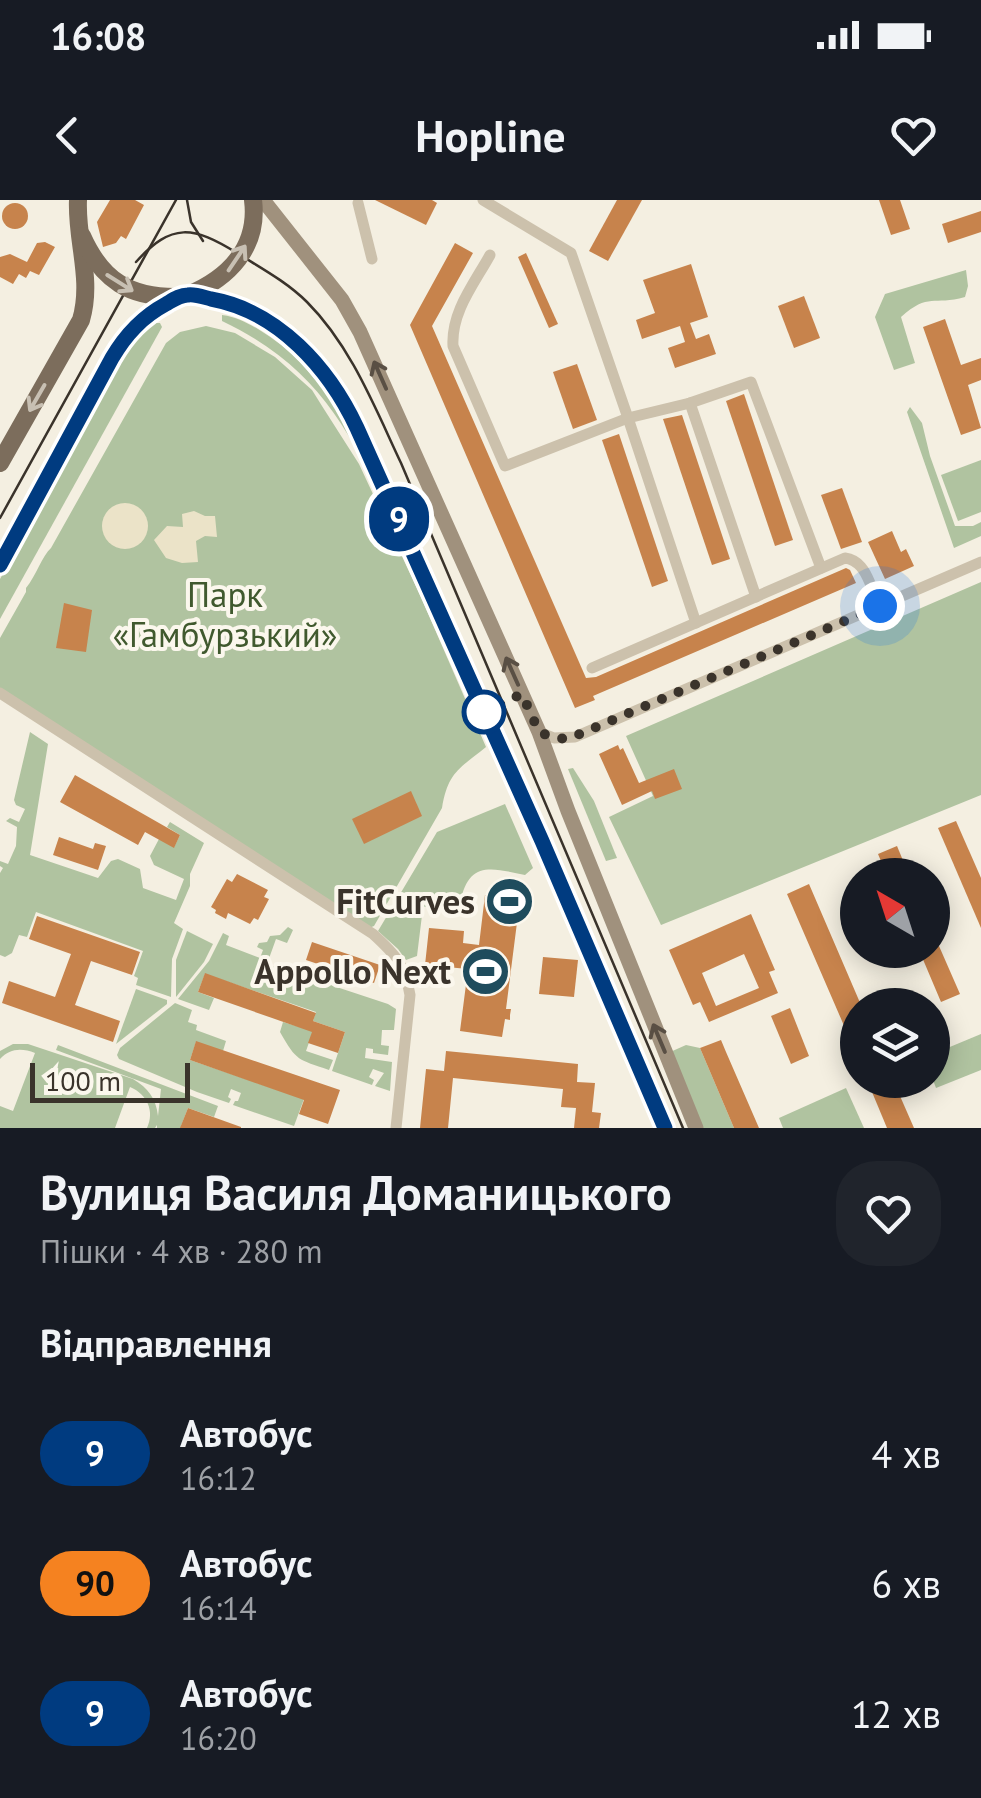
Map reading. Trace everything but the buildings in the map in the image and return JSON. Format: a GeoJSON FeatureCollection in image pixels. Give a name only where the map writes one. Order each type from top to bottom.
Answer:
{"type":"FeatureCollection","features":[{"type":"Feature","properties":{"kind":"main road"},"geometry":{"type":"LineString","coordinates":[[0,464],[75,332],[85,304],[74,200]]}},
{"type":"Feature","properties":{"kind":"main road"},"geometry":{"type":"LineString","coordinates":[[0,565],[123,340],[143,318],[210,286],[228,271],[252,231],[253,200]]}},
{"type":"Feature","properties":{"kind":"main road"},"geometry":{"type":"LineString","coordinates":[[80,231],[90,255],[119,284],[158,297],[184,296]]}},
{"type":"Feature","properties":{"kind":"street"},"geometry":{"type":"LineString","coordinates":[[263,200],[342,300],[360,332],[539,732],[696,1128]]}},
{"type":"Feature","properties":{"kind":"street"},"geometry":{"type":"LineString","coordinates":[[483,200],[571,254],[696,623]]}},
{"type":"Feature","properties":{"kind":"street"},"geometry":{"type":"LineString","coordinates":[[358,203],[372,258]]}},
{"type":"Feature","properties":{"kind":"street"},"geometry":{"type":"LineString","coordinates":[[490,255],[455,318],[453,346],[506,466],[628,418],[690,403],[751,382],[821,568]]}},
{"type":"Feature","properties":{"kind":"street"},"geometry":{"type":"LineString","coordinates":[[184,296],[224,301],[274,326],[322,371],[346,404],[558,877],[665,1128]]}},
{"type":"Feature","properties":{"kind":"street"},"geometry":{"type":"LineString","coordinates":[[690,403],[756,597]]}},
{"type":"Feature","properties":{"kind":"street"},"geometry":{"type":"LineString","coordinates":[[592,668],[845,558],[853,559],[870,583]]}},
{"type":"Feature","properties":{"kind":"street"},"geometry":{"type":"LineString","coordinates":[[539,732],[560,740],[575,737],[981,562]]}},
{"type":"Feature","properties":{"kind":"street"},"geometry":{"type":"LineString","coordinates":[[0,693],[374,934],[398,956],[410,996],[396,1128]]}},
{"type":"Feature","properties":{"kind":"street"},"geometry":{"type":"LineString","coordinates":[[553,770],[562,747],[575,737]]}},
{"type":"Feature","properties":{"kind":"green space"},"geometry":{"type":"Polygon","coordinates":[[[966,270],[965,297],[925,302],[901,317],[915,363],[894,370],[875,317],[885,294],[966,270]]]}},
{"type":"Feature","properties":{"kind":"green space"},"geometry":{"type":"Polygon","coordinates":[[[222,315],[258,329],[309,372],[347,426],[403,548],[354,445],[335,415],[289,364],[259,341],[222,321],[222,315]]]}},
{"type":"Feature","properties":{"kind":"green space"},"geometry":{"type":"Polygon","coordinates":[[[155,323],[162,327],[0,619],[0,579],[128,348],[155,323]]]}},
{"type":"Feature","properties":{"kind":"green space","name":"Парк «Гамбурзький»"},"geometry":{"type":"Polygon","coordinates":[[[206,326],[235,333],[275,357],[312,390],[359,464],[486,747],[451,779],[442,808],[374,926],[369,928],[0,689],[0,638],[26,588],[166,343],[180,332],[206,326]]]}},
{"type":"Feature","properties":{"kind":"green space"},"geometry":{"type":"Polygon","coordinates":[[[910,407],[922,423],[955,526],[981,522],[981,536],[954,548],[907,412],[910,407]]]}},
{"type":"Feature","properties":{"kind":"green space"},"geometry":{"type":"Polygon","coordinates":[[[981,460],[981,512],[958,521],[941,475],[981,460]]]}},
{"type":"Feature","properties":{"kind":"green space"},"geometry":{"type":"Polygon","coordinates":[[[981,582],[981,795],[661,925],[609,817],[653,796],[626,736],[981,582]]]}},
{"type":"Feature","properties":{"kind":"green space"},"geometry":{"type":"Polygon","coordinates":[[[30,732],[48,744],[30,855],[98,878],[111,861],[118,859],[140,869],[143,888],[176,900],[184,879],[154,865],[150,856],[159,839],[174,847],[180,835],[167,827],[170,822],[204,843],[174,923],[183,929],[172,959],[171,997],[136,985],[138,978],[134,976],[143,951],[36,912],[27,937],[19,935],[12,953],[0,955],[0,861],[8,864],[16,846],[17,827],[6,821],[10,818],[19,822],[25,809],[14,800],[30,732]]]}},
{"type":"Feature","properties":{"kind":"green space"},"geometry":{"type":"Polygon","coordinates":[[[573,768],[594,801],[617,858],[606,861],[568,769],[573,768]]]}},
{"type":"Feature","properties":{"kind":"green space"},"geometry":{"type":"Polygon","coordinates":[[[505,804],[533,868],[525,875],[483,870],[469,880],[460,904],[423,907],[417,956],[406,960],[378,931],[437,832],[505,804]]]}},
{"type":"Feature","properties":{"kind":"green space"},"geometry":{"type":"Polygon","coordinates":[[[288,927],[293,930],[287,943],[276,939],[267,964],[396,1009],[394,1030],[382,1030],[381,1045],[389,1046],[388,1055],[366,1048],[365,1058],[392,1062],[390,1091],[375,1086],[384,1073],[373,1069],[369,1077],[374,1080],[372,1085],[332,1071],[345,1032],[313,1021],[316,1012],[205,974],[198,992],[214,998],[209,1010],[178,999],[209,961],[223,933],[229,936],[226,945],[260,958],[263,950],[257,947],[259,943],[280,935],[288,927]]]}},
{"type":"Feature","properties":{"kind":"green space"},"geometry":{"type":"Polygon","coordinates":[[[187,931],[213,944],[176,997],[176,960],[187,931]]]}},
{"type":"Feature","properties":{"kind":"green space"},"geometry":{"type":"Polygon","coordinates":[[[136,989],[167,1000],[167,1004],[116,1044],[136,989]]]}},
{"type":"Feature","properties":{"kind":"green space"},"geometry":{"type":"Polygon","coordinates":[[[175,1003],[192,1010],[188,1022],[197,1025],[196,1030],[226,1041],[223,1051],[196,1042],[190,1060],[304,1099],[294,1126],[233,1105],[241,1093],[231,1089],[229,1103],[119,1059],[120,1048],[175,1003]]]}},
{"type":"Feature","properties":{"kind":"green space"},"geometry":{"type":"Polygon","coordinates":[[[283,1022],[313,1031],[306,1051],[333,1060],[329,1070],[295,1054],[280,1032],[283,1022]]]}},
{"type":"Feature","properties":{"kind":"green space"},"geometry":{"type":"Polygon","coordinates":[[[981,1034],[981,1070],[950,1082],[950,1047],[981,1034]]]}},
{"type":"Feature","properties":{"kind":"green space"},"geometry":{"type":"Polygon","coordinates":[[[13,1044],[28,1044],[133,1079],[150,1094],[158,1116],[161,1089],[56,1050],[58,1045],[218,1106],[214,1117],[188,1108],[181,1126],[184,1128],[147,1128],[148,1104],[130,1087],[115,1128],[0,1128],[0,1106],[13,1111],[35,1053],[16,1050],[0,1059],[0,1051],[13,1044]]]}},
{"type":"Feature","properties":{"kind":"green space"},"geometry":{"type":"Polygon","coordinates":[[[686,1045],[700,1048],[734,1128],[698,1128],[668,1053],[686,1045]]]}},
{"type":"Feature","properties":{"kind":"green space"},"geometry":{"type":"Polygon","coordinates":[[[840,1091],[840,1098],[850,1098],[864,1128],[783,1128],[779,1118],[840,1091]]]}},
{"type":"Feature","properties":{"kind":"shaded area"},"geometry":{"type":"Polygon","coordinates":[[[125,503],[141,510],[148,526],[141,542],[125,549],[109,542],[102,526],[109,510],[125,503]]]}},
{"type":"Feature","properties":{"kind":"shaded area"},"geometry":{"type":"Polygon","coordinates":[[[194,511],[215,516],[217,537],[205,536],[196,541],[198,562],[166,558],[154,540],[167,526],[183,527],[182,514],[194,511]]]}},
{"type":"Feature","properties":{"kind":"tram line"},"geometry":{"type":"LineString","coordinates":[[0,518],[176,200]]}},
{"type":"Feature","properties":{"kind":"tram line"},"geometry":{"type":"LineString","coordinates":[[187,200],[191,222],[203,241]]}},
{"type":"Feature","properties":{"kind":"tram line"},"geometry":{"type":"LineString","coordinates":[[136,262],[172,234],[208,237],[299,295],[337,338],[401,463],[683,1128]]}},
{"type":"Feature","properties":{"kind":"bus line","name":"9"},"geometry":{"type":"LineString","coordinates":[[0,565],[112,358],[143,318],[188,294],[246,310],[288,336],[322,371],[346,404],[542,841],[665,1128]]}},
{"type":"Feature","properties":{"kind":"place","name":"FitCurves"},"geometry":{"type":"Point","coordinates":[510,901]}},
{"type":"Feature","properties":{"kind":"place","name":"Appollo Next"},"geometry":{"type":"Point","coordinates":[486,971]}},
{"type":"Feature","properties":{"kind":"route"},"geometry":{"type":"LineString","coordinates":[[484,712],[522,694],[539,732],[568,739],[880,606]]}}]}
